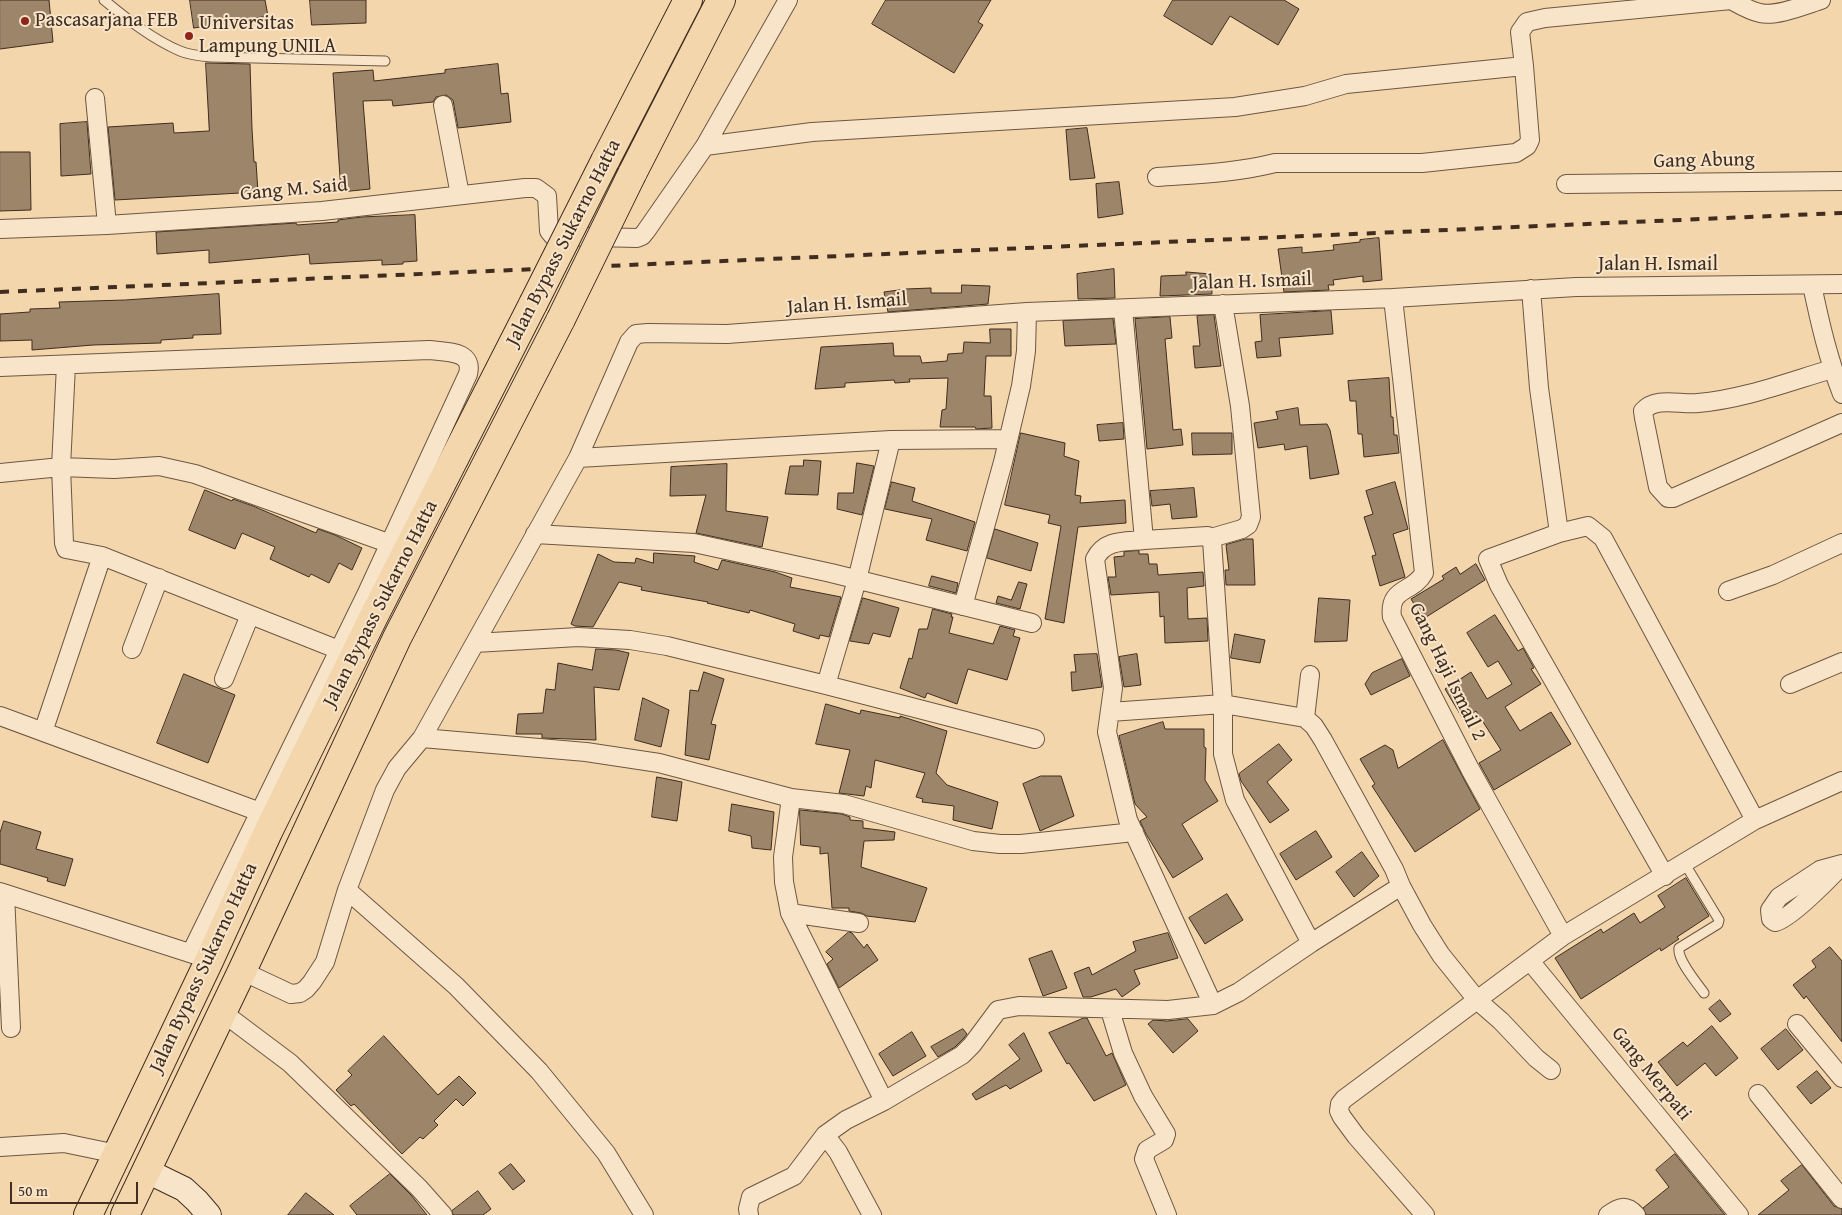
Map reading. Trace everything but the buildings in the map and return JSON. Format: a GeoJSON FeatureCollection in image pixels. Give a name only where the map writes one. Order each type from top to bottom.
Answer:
{"type":"FeatureCollection","features":[{"type":"Feature","properties":{"kind":"highway","name":"Jalan Bypass Sukarno Hatta"},"geometry":{"type":"LineString","coordinates":[[88,1215],[117,1154],[200,957],[268,832],[370,624],[688,0]]}},
{"type":"Feature","properties":{"kind":"highway","name":"Jalan Bypass Sukarno Hatta"},"geometry":{"type":"LineString","coordinates":[[124,1215],[147,1171],[242,971],[397,638],[561,319],[632,174],[721,0]]}},
{"type":"Feature","properties":{"kind":"street"},"geometry":{"type":"LineString","coordinates":[[705,146],[788,0]]}},
{"type":"Feature","properties":{"kind":"street"},"geometry":{"type":"LineString","coordinates":[[1157,177],[1268,165],[1422,163],[1516,154],[1527,146],[1530,140],[1520,32],[1527,22],[1545,18],[1731,0],[1760,14],[1771,14],[1822,0]]}},
{"type":"Feature","properties":{"kind":"street"},"geometry":{"type":"LineString","coordinates":[[705,146],[812,132],[1235,107],[1305,96],[1346,84],[1524,66]]}},
{"type":"Feature","properties":{"kind":"street"},"geometry":{"type":"LineString","coordinates":[[95,98],[107,225]]}},
{"type":"Feature","properties":{"kind":"street"},"geometry":{"type":"LineString","coordinates":[[443,105],[460,195]]}},
{"type":"Feature","properties":{"kind":"street","name":"Gang M. Said"},"geometry":{"type":"LineString","coordinates":[[0,228],[107,225],[322,211],[536,188],[547,196],[548,231],[553,236],[637,238],[642,236],[705,146]]}},
{"type":"Feature","properties":{"kind":"street","name":"Gang Abung"},"geometry":{"type":"LineString","coordinates":[[1566,184],[1842,181]]}},
{"type":"Feature","properties":{"kind":"street","name":"Jalan H. Ismail"},"geometry":{"type":"LineString","coordinates":[[242,971],[288,993],[295,994],[306,989],[319,974],[325,962],[347,890],[385,790],[397,768],[422,738],[578,458],[629,342],[636,334],[728,334],[1027,312],[1393,298],[1576,287],[1842,284]]}},
{"type":"Feature","properties":{"kind":"street"},"geometry":{"type":"LineString","coordinates":[[1812,285],[1824,341],[1842,394]]}},
{"type":"Feature","properties":{"kind":"street"},"geometry":{"type":"LineString","coordinates":[[1531,289],[1539,388],[1559,533]]}},
{"type":"Feature","properties":{"kind":"street","name":"Gang Haji Ismail 2"},"geometry":{"type":"LineString","coordinates":[[1393,298],[1424,573],[1421,578],[1395,597],[1391,606],[1392,617],[1470,769],[1563,936]]}},
{"type":"Feature","properties":{"kind":"street"},"geometry":{"type":"LineString","coordinates":[[1213,1005],[1128,820],[1107,732],[1113,688],[1096,559],[1100,549],[1110,544],[1208,536],[1211,538],[1242,529],[1248,525],[1251,517],[1240,406],[1223,304]]}},
{"type":"Feature","properties":{"kind":"street"},"geometry":{"type":"LineString","coordinates":[[1123,309],[1144,540]]}},
{"type":"Feature","properties":{"kind":"street"},"geometry":{"type":"LineString","coordinates":[[962,606],[1021,386],[1026,351],[1027,312]]}},
{"type":"Feature","properties":{"kind":"street"},"geometry":{"type":"LineString","coordinates":[[0,367],[419,351],[456,352],[461,354],[469,363],[468,374],[388,543],[366,595],[260,812],[200,957],[3,893],[11,1028]]}},
{"type":"Feature","properties":{"kind":"street"},"geometry":{"type":"LineString","coordinates":[[66,365],[61,466],[64,543],[66,549],[102,556],[339,650]]}},
{"type":"Feature","properties":{"kind":"street"},"geometry":{"type":"LineString","coordinates":[[1832,369],[1754,393],[1724,400],[1696,403],[1657,402],[1648,406],[1643,411],[1658,488],[1668,498],[1673,498],[1842,423]]}},
{"type":"Feature","properties":{"kind":"street"},"geometry":{"type":"LineString","coordinates":[[578,458],[891,440],[1008,439]]}},
{"type":"Feature","properties":{"kind":"street"},"geometry":{"type":"LineString","coordinates":[[826,685],[856,580],[891,440]]}},
{"type":"Feature","properties":{"kind":"street"},"geometry":{"type":"LineString","coordinates":[[0,473],[61,466],[114,469],[159,466],[195,474],[388,543]]}},
{"type":"Feature","properties":{"kind":"street"},"geometry":{"type":"LineString","coordinates":[[1664,876],[1499,585],[1488,559],[1559,533],[1588,526],[1603,538],[1755,820]]}},
{"type":"Feature","properties":{"kind":"street"},"geometry":{"type":"LineString","coordinates":[[535,534],[694,543],[1032,623]]}},
{"type":"Feature","properties":{"kind":"street"},"geometry":{"type":"LineString","coordinates":[[1211,538],[1222,709],[1222,754],[1235,800],[1311,943]]}},
{"type":"Feature","properties":{"kind":"street"},"geometry":{"type":"LineString","coordinates":[[1728,591],[1773,576],[1842,542]]}},
{"type":"Feature","properties":{"kind":"street"},"geometry":{"type":"LineString","coordinates":[[43,732],[102,556]]}},
{"type":"Feature","properties":{"kind":"street"},"geometry":{"type":"LineString","coordinates":[[132,649],[160,578]]}},
{"type":"Feature","properties":{"kind":"street"},"geometry":{"type":"LineString","coordinates":[[224,679],[250,615]]}},
{"type":"Feature","properties":{"kind":"street"},"geometry":{"type":"LineString","coordinates":[[475,643],[578,637],[630,640],[667,646],[1035,739]]}},
{"type":"Feature","properties":{"kind":"street"},"geometry":{"type":"LineString","coordinates":[[1790,684],[1842,662]]}},
{"type":"Feature","properties":{"kind":"street"},"geometry":{"type":"LineString","coordinates":[[1305,718],[1310,675]]}},
{"type":"Feature","properties":{"kind":"street"},"geometry":{"type":"LineString","coordinates":[[1110,712],[1222,709],[1305,718],[1314,726],[1323,740],[1394,868],[1401,886],[1441,955],[1478,1001],[1501,1021],[1536,1058],[1552,1070]]}},
{"type":"Feature","properties":{"kind":"street"},"geometry":{"type":"LineString","coordinates":[[0,716],[260,812]]}},
{"type":"Feature","properties":{"kind":"street"},"geometry":{"type":"LineString","coordinates":[[422,738],[613,755],[659,764],[791,798],[844,804],[973,841],[1021,844],[1134,832]]}},
{"type":"Feature","properties":{"kind":"street"},"geometry":{"type":"LineString","coordinates":[[1425,1215],[1356,1136],[1342,1117],[1339,1110],[1340,1104],[1353,1091],[1478,1001],[1563,936],[1755,820],[1841,785]]}},
{"type":"Feature","properties":{"kind":"street"},"geometry":{"type":"LineString","coordinates":[[791,798],[783,857],[784,882],[790,913],[802,940],[867,1063],[884,1101]]}},
{"type":"Feature","properties":{"kind":"street"},"geometry":{"type":"LineString","coordinates":[[749,1215],[750,1197],[794,1176],[825,1136],[846,1120],[884,1101],[962,1054],[972,1046],[998,1010],[1019,1006],[1110,1010],[1168,1010],[1213,1005],[1239,992],[1311,943],[1401,886]]}},
{"type":"Feature","properties":{"kind":"street"},"geometry":{"type":"LineString","coordinates":[[347,890],[456,986],[538,1071],[606,1153],[644,1215]]}},
{"type":"Feature","properties":{"kind":"street"},"geometry":{"type":"LineString","coordinates":[[790,913],[859,923]]}},
{"type":"Feature","properties":{"kind":"street","name":"Gang Merpati"},"geometry":{"type":"LineString","coordinates":[[1530,961],[1739,1215]]}},
{"type":"Feature","properties":{"kind":"street"},"geometry":{"type":"LineString","coordinates":[[1110,1010],[1123,1053],[1143,1096],[1166,1134],[1164,1140],[1147,1150],[1144,1159],[1167,1215]]}},
{"type":"Feature","properties":{"kind":"street"},"geometry":{"type":"LineString","coordinates":[[222,1012],[290,1063],[419,1188],[443,1215]]}},
{"type":"Feature","properties":{"kind":"street"},"geometry":{"type":"LineString","coordinates":[[1797,1024],[1842,1078]]}},
{"type":"Feature","properties":{"kind":"street"},"geometry":{"type":"LineString","coordinates":[[1758,1094],[1842,1199]]}},
{"type":"Feature","properties":{"kind":"street"},"geometry":{"type":"LineString","coordinates":[[825,1136],[838,1152],[872,1215]]}},
{"type":"Feature","properties":{"kind":"street"},"geometry":{"type":"LineString","coordinates":[[0,1147],[64,1143],[117,1154]]}},
{"type":"Feature","properties":{"kind":"street"},"geometry":{"type":"LineString","coordinates":[[147,1171],[184,1189],[209,1215]]}},
{"type":"Feature","properties":{"kind":"street"},"geometry":{"type":"LineString","coordinates":[[1608,1215],[1618,1207],[1625,1207],[1632,1210],[1636,1215]]}},
{"type":"Feature","properties":{"kind":"lane"},"geometry":{"type":"LineString","coordinates":[[104,0],[142,30],[179,51],[191,54],[211,57],[385,61]]}},
{"type":"Feature","properties":{"kind":"lane"},"geometry":{"type":"LineString","coordinates":[[1685,864],[1719,920],[1718,924],[1679,948],[1678,953],[1704,993]]}},
{"type":"Feature","properties":{"kind":"railway"},"geometry":{"type":"LineString","coordinates":[[0,292],[1842,213]]}},
{"type":"Feature","properties":{"kind":"place","name":"Pascasarjana FEB"},"geometry":{"type":"Point","coordinates":[25,21]}},
{"type":"Feature","properties":{"kind":"place","name":"Universitas Lampung UNILA"},"geometry":{"type":"Point","coordinates":[189,36]}}]}
